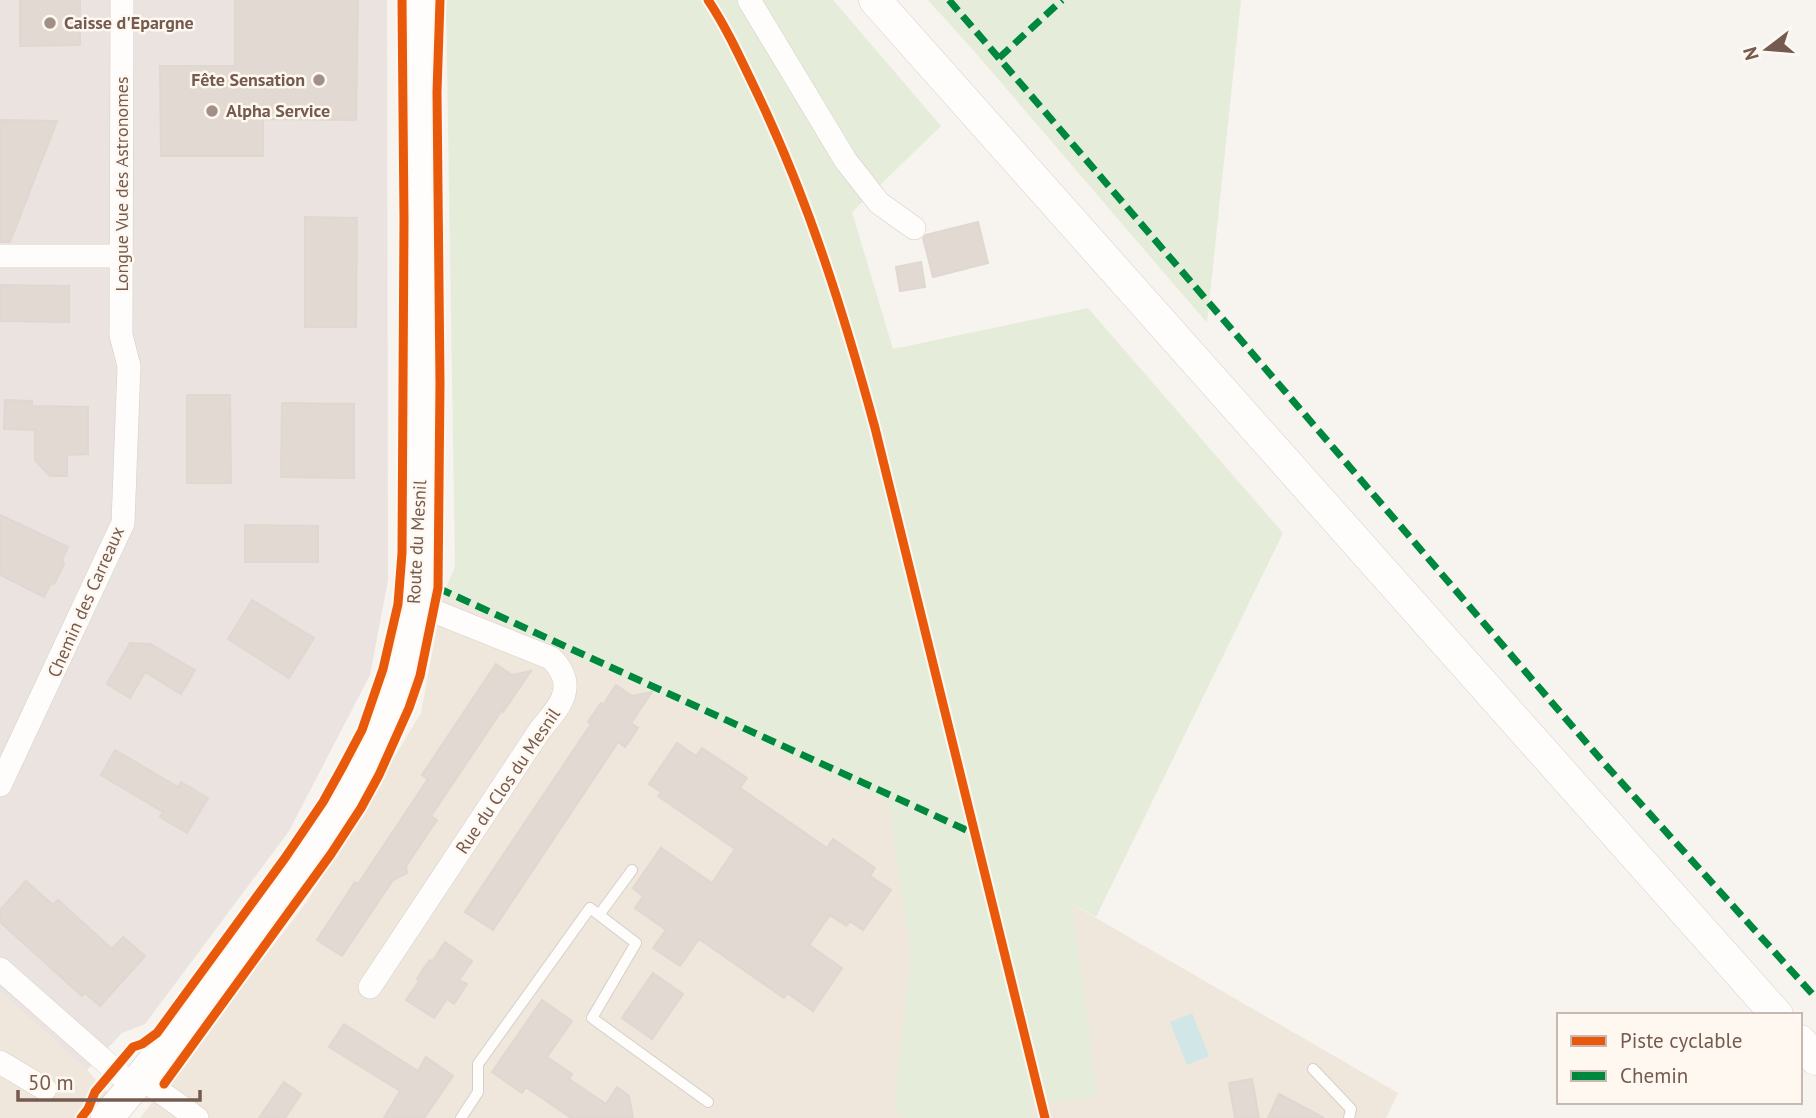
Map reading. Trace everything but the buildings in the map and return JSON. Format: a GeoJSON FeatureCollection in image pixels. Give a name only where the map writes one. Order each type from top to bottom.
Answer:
{"type":"FeatureCollection","features":[{"type":"Feature","properties":{"kind":"main road","name":"Route du Mesnil"},"geometry":{"type":"LineString","coordinates":[[107,1118],[137,1083],[316,844],[348,795],[372,748],[400,678],[416,604],[420,556],[422,0]]}},
{"type":"Feature","properties":{"kind":"main road"},"geometry":{"type":"LineString","coordinates":[[874,0],[1775,1013]]}},
{"type":"Feature","properties":{"kind":"main road"},"geometry":{"type":"LineString","coordinates":[[1802,1043],[1816,1059]]}},
{"type":"Feature","properties":{"kind":"street","name":"Longue Vue des Astronomes"},"geometry":{"type":"LineString","coordinates":[[122,0],[121,335],[130,366]]}},
{"type":"Feature","properties":{"kind":"street"},"geometry":{"type":"LineString","coordinates":[[749,0],[846,161],[879,203],[914,228]]}},
{"type":"Feature","properties":{"kind":"street"},"geometry":{"type":"LineString","coordinates":[[0,256],[121,256]]}},
{"type":"Feature","properties":{"kind":"street","name":"Chemin des Carreaux"},"geometry":{"type":"LineString","coordinates":[[0,786],[123,523],[130,366]]}},
{"type":"Feature","properties":{"kind":"street","name":"Rue du Clos du Mesnil"},"geometry":{"type":"LineString","coordinates":[[370,987],[540,730],[557,712],[564,695],[561,668],[551,658],[416,604]]}},
{"type":"Feature","properties":{"kind":"street"},"geometry":{"type":"LineString","coordinates":[[0,969],[137,1083],[197,1118]]}},
{"type":"Feature","properties":{"kind":"street"},"geometry":{"type":"LineString","coordinates":[[0,1062],[45,1090]]}},
{"type":"Feature","properties":{"kind":"lane"},"geometry":{"type":"LineString","coordinates":[[600,915],[632,870]]}},
{"type":"Feature","properties":{"kind":"lane"},"geometry":{"type":"LineString","coordinates":[[461,1118],[478,1092],[478,1064],[590,908],[636,943],[592,1018],[708,1102]]}},
{"type":"Feature","properties":{"kind":"lane"},"geometry":{"type":"LineString","coordinates":[[1313,1069],[1351,1109],[1349,1118]]}},
{"type":"Feature","properties":{"kind":"shaded area"},"geometry":{"type":"Polygon","coordinates":[[[0,0],[387,0],[388,580],[370,675],[289,831],[145,1024],[122,1033],[87,1070],[0,991],[0,0]]]}},
{"type":"Feature","properties":{"kind":"shaded area"},"geometry":{"type":"Polygon","coordinates":[[[443,595],[888,802],[1039,885],[1398,1093],[1386,1118],[140,1118],[306,903],[421,713],[443,595]]]}},
{"type":"Feature","properties":{"kind":"shaded area"},"geometry":{"type":"Polygon","coordinates":[[[0,991],[87,1070],[131,1118],[0,1118],[0,991]]]}},
{"type":"Feature","properties":{"kind":"shaded area"},"geometry":{"type":"Polygon","coordinates":[[[1192,1013],[1209,1056],[1187,1065],[1170,1022],[1192,1013]]]}},
{"type":"Feature","properties":{"kind":"green space"},"geometry":{"type":"Polygon","coordinates":[[[446,0],[833,0],[941,126],[852,212],[893,349],[1088,308],[1283,533],[1096,917],[1072,904],[1098,1097],[1029,1105],[1032,1118],[902,1118],[894,1109],[911,951],[888,802],[443,595],[455,567],[446,0]]]}},
{"type":"Feature","properties":{"kind":"green space"},"geometry":{"type":"Polygon","coordinates":[[[928,0],[1241,0],[1207,323],[974,51],[928,0]]]}},
{"type":"Feature","properties":{"kind":"marked path"},"geometry":{"type":"LineString","coordinates":[[949,0],[1603,762],[1816,998]]}},
{"type":"Feature","properties":{"kind":"marked path"},"geometry":{"type":"LineString","coordinates":[[999,58],[1062,0]]}},
{"type":"Feature","properties":{"kind":"marked path"},"geometry":{"type":"LineString","coordinates":[[438,588],[975,834]]}},
{"type":"Feature","properties":{"kind":"cycle path"},"geometry":{"type":"LineString","coordinates":[[81,1118],[95,1092],[133,1047],[157,1033],[323,802],[362,730],[383,669],[398,604],[402,553],[402,0]]}},
{"type":"Feature","properties":{"kind":"cycle path"},"geometry":{"type":"LineString","coordinates":[[164,1084],[331,854],[361,808],[409,708],[420,676],[438,588],[440,383],[437,92],[440,0]]}},
{"type":"Feature","properties":{"kind":"cycle path"},"geometry":{"type":"LineString","coordinates":[[708,0],[740,58],[776,135],[809,217],[851,343],[875,428],[1045,1118]]}},
{"type":"Feature","properties":{"kind":"place","name":"Caisse d'Epargne"},"geometry":{"type":"Point","coordinates":[50,23]}},
{"type":"Feature","properties":{"kind":"place","name":"Fête Sensation"},"geometry":{"type":"Point","coordinates":[319,80]}},
{"type":"Feature","properties":{"kind":"place","name":"Alpha Service"},"geometry":{"type":"Point","coordinates":[212,111]}}]}
